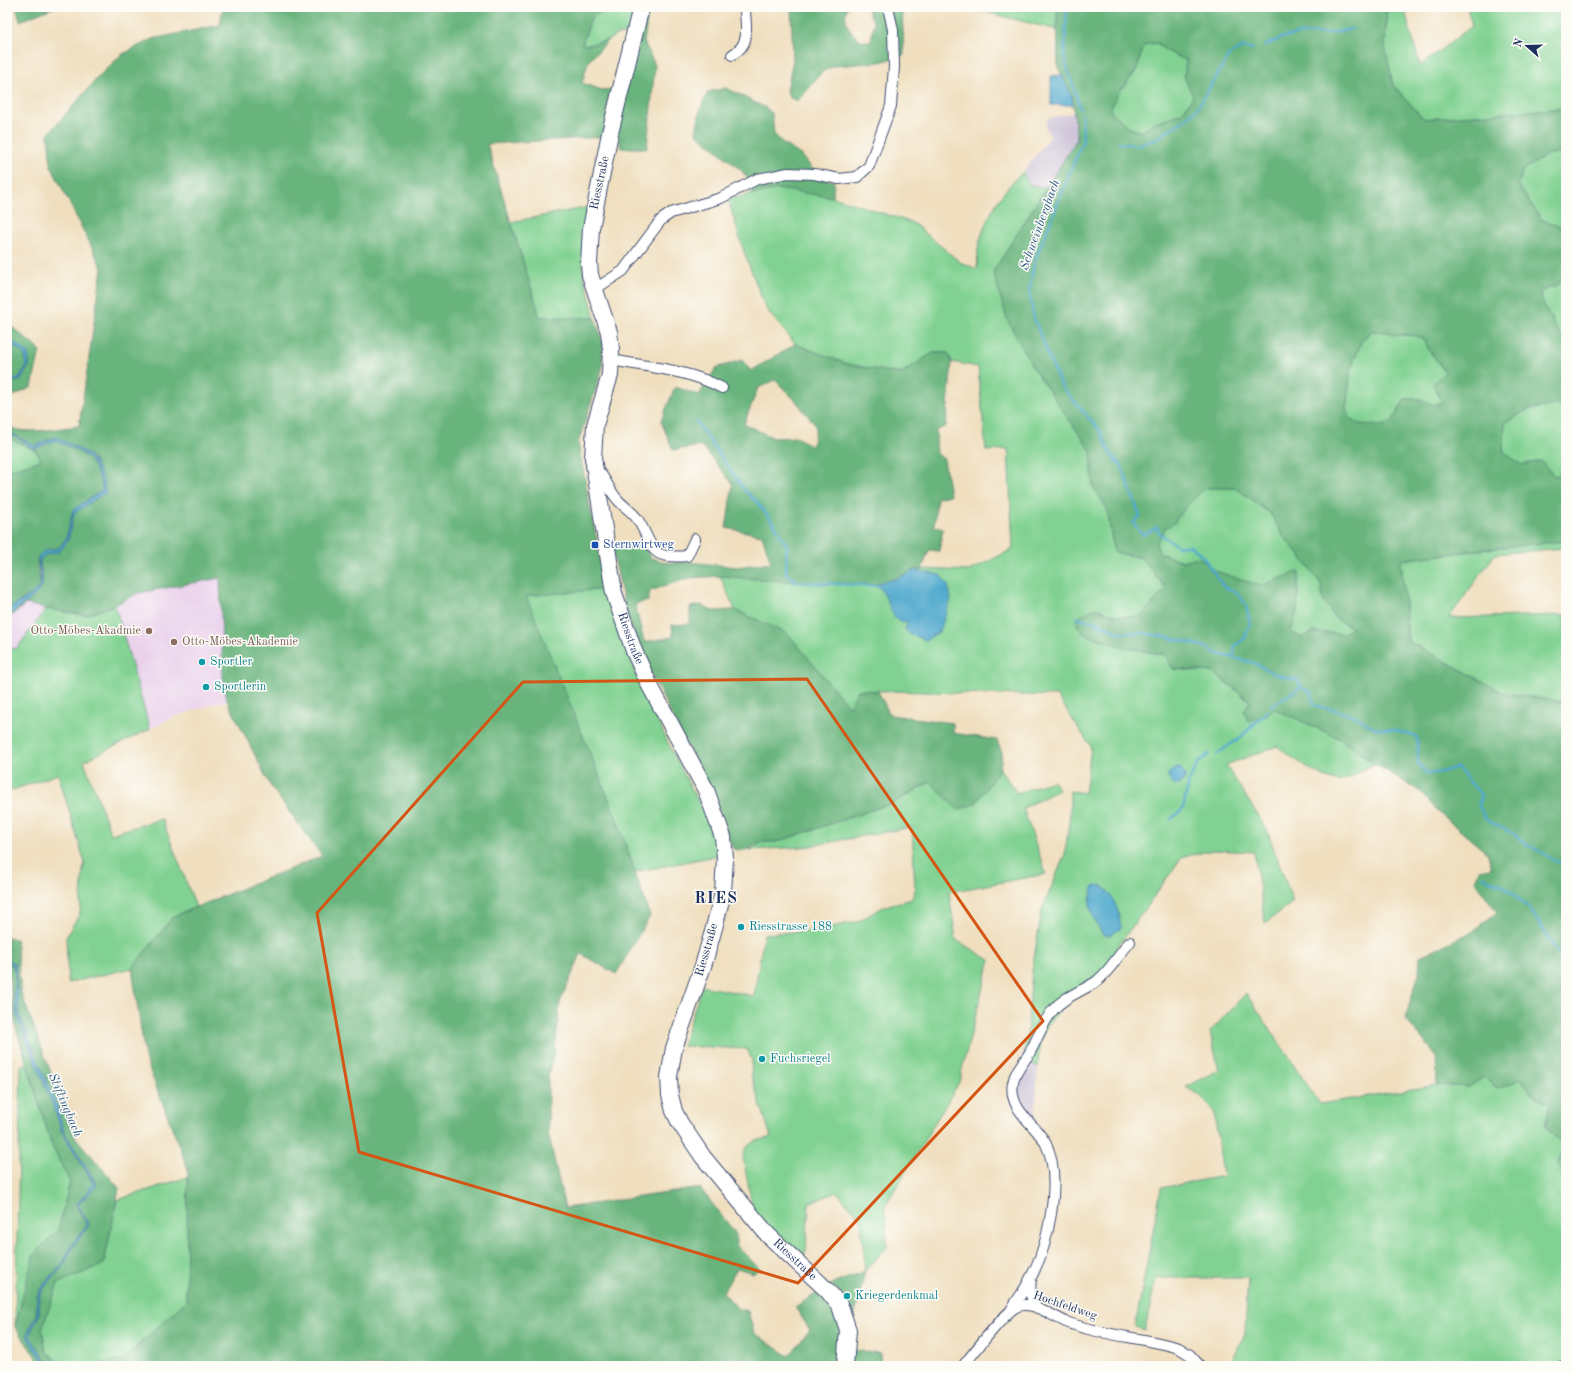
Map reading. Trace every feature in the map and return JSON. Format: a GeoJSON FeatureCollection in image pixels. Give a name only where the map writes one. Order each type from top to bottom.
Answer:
{"type":"FeatureCollection","features":[{"type":"Feature","properties":{"kind":"main road","name":"Riesstraße"},"geometry":{"type":"LineString","coordinates":[[641,7],[610,133],[591,228],[589,263],[595,289],[609,332],[611,360],[608,380],[593,436],[594,469],[614,593],[634,651],[660,707],[706,790],[723,837],[726,868],[723,892],[703,966],[679,1030],[671,1063],[670,1095],[674,1111],[703,1157],[768,1235],[828,1291],[840,1306],[848,1330],[845,1366]]}},
{"type":"Feature","properties":{"kind":"street"},"geometry":{"type":"LineString","coordinates":[[732,55],[741,49],[746,41],[745,7]]}},
{"type":"Feature","properties":{"kind":"street"},"geometry":{"type":"LineString","coordinates":[[595,289],[623,271],[661,220],[671,213],[721,198],[757,179],[788,173],[814,174],[839,179],[857,177],[869,166],[891,106],[894,67],[893,30],[888,7]]}},
{"type":"Feature","properties":{"kind":"street"},"geometry":{"type":"LineString","coordinates":[[611,360],[680,373],[707,380],[722,388]]}},
{"type":"Feature","properties":{"kind":"street"},"geometry":{"type":"LineString","coordinates":[[594,469],[600,473],[618,501],[639,521],[650,546],[654,551],[665,555],[687,556],[695,539]]}},
{"type":"Feature","properties":{"kind":"street"},"geometry":{"type":"LineString","coordinates":[[1038,1308],[1032,1299],[1029,1289],[1049,1223],[1052,1203],[1052,1164],[1046,1144],[1016,1107],[1012,1095],[1013,1082],[1019,1066],[1029,1053],[1045,1021],[1054,1009],[1065,999],[1096,981],[1130,942]]}},
{"type":"Feature","properties":{"kind":"street"},"geometry":{"type":"LineString","coordinates":[[963,1366],[1011,1310],[1031,1279]]}},
{"type":"Feature","properties":{"kind":"street","name":"Hochfeldweg"},"geometry":{"type":"LineString","coordinates":[[1011,1310],[1024,1305],[1038,1308],[1065,1321],[1087,1329],[1179,1348],[1190,1354],[1200,1366]]}},
{"type":"Feature","properties":{"kind":"street"},"geometry":{"type":"LineString","coordinates":[[1562,1366],[1566,1365]]}},
{"type":"Feature","properties":{"kind":"highlighted area"},"geometry":{"type":"Polygon","coordinates":[[[807,679],[1043,1021],[798,1283],[359,1152],[317,913],[523,682],[807,679]]]}},
{"type":"Feature","properties":{"kind":"shaded area"},"geometry":{"type":"Polygon","coordinates":[[[1074,112],[1077,139],[1046,188],[1030,185],[1023,172],[1051,136],[1046,129],[1047,119],[1074,112]]]}},
{"type":"Feature","properties":{"kind":"shaded area","name":"Otto-Möbes-Akademie"},"geometry":{"type":"Polygon","coordinates":[[[220,578],[223,678],[227,700],[175,716],[150,729],[115,605],[138,593],[220,578]]]}},
{"type":"Feature","properties":{"kind":"shaded area"},"geometry":{"type":"Polygon","coordinates":[[[26,604],[46,609],[17,648],[7,650],[7,619],[26,604]]]}},
{"type":"Feature","properties":{"kind":"shaded area"},"geometry":{"type":"Polygon","coordinates":[[[1024,1051],[1028,1062],[1038,1067],[1035,1117],[1013,1090],[1024,1051]]]}},
{"type":"Feature","properties":{"kind":"green space"},"geometry":{"type":"Polygon","coordinates":[[[16,7],[55,7],[20,21],[16,7]]]}},
{"type":"Feature","properties":{"kind":"green space"},"geometry":{"type":"Polygon","coordinates":[[[223,7],[607,7],[591,19],[582,44],[589,45],[609,40],[588,62],[582,83],[602,90],[613,89],[638,7],[649,7],[644,42],[655,65],[647,148],[621,148],[619,136],[487,144],[540,317],[595,318],[603,343],[602,370],[578,443],[606,589],[526,596],[617,820],[650,916],[616,974],[581,954],[560,1002],[555,1049],[548,1076],[548,1132],[565,1208],[700,1188],[736,1234],[736,1245],[760,1269],[753,1273],[737,1268],[723,1292],[738,1309],[748,1311],[754,1333],[789,1356],[810,1330],[795,1307],[830,1285],[865,1271],[854,1319],[853,1350],[880,1353],[881,1366],[86,1366],[122,1360],[186,1301],[188,1169],[145,1058],[132,968],[174,916],[322,856],[271,787],[227,700],[223,678],[220,578],[138,593],[115,605],[86,615],[46,609],[26,604],[7,619],[7,614],[10,614],[26,603],[39,590],[42,584],[40,561],[42,556],[59,551],[68,540],[74,513],[106,492],[93,458],[55,437],[35,446],[7,431],[7,426],[14,429],[32,431],[79,426],[102,268],[51,166],[48,134],[101,74],[121,55],[152,39],[220,25],[223,7]]]}},
{"type":"Feature","properties":{"kind":"green space"},"geometry":{"type":"Polygon","coordinates":[[[607,7],[638,7],[630,33],[616,35],[609,40],[589,45],[582,45],[591,19],[607,7]]]}},
{"type":"Feature","properties":{"kind":"green space"},"geometry":{"type":"Polygon","coordinates":[[[791,7],[848,7],[846,11],[846,21],[850,30],[862,41],[871,41],[874,24],[867,7],[902,7],[904,55],[880,62],[834,66],[822,72],[797,101],[789,97],[787,90],[793,60],[791,7]]]}},
{"type":"Feature","properties":{"kind":"green space"},"geometry":{"type":"Polygon","coordinates":[[[979,7],[1057,7],[1057,30],[978,10],[979,7]]]}},
{"type":"Feature","properties":{"kind":"green space"},"geometry":{"type":"Polygon","coordinates":[[[1057,7],[1387,7],[1385,46],[1393,85],[1424,119],[1566,108],[1566,158],[1562,153],[1549,154],[1523,170],[1518,185],[1542,220],[1566,229],[1566,278],[1560,280],[1557,286],[1541,291],[1540,297],[1557,330],[1566,342],[1566,403],[1527,410],[1505,423],[1503,451],[1521,465],[1541,461],[1554,476],[1566,474],[1566,541],[1486,549],[1401,560],[1408,641],[1504,693],[1566,702],[1566,1189],[1563,1185],[1558,1163],[1564,1147],[1545,1126],[1550,1105],[1533,1095],[1521,1079],[1497,1089],[1484,1077],[1469,1087],[1437,1085],[1436,1055],[1405,1019],[1419,973],[1420,956],[1472,932],[1497,912],[1475,881],[1479,870],[1491,868],[1488,854],[1438,812],[1421,792],[1375,764],[1339,738],[1274,709],[1267,715],[1248,721],[1244,711],[1250,701],[1213,672],[1173,669],[1165,655],[1124,647],[1084,634],[1077,625],[1077,618],[1095,608],[1117,616],[1140,617],[1166,589],[1142,558],[1114,552],[1107,508],[1093,487],[1091,451],[1032,366],[1007,319],[993,272],[1077,139],[1072,96],[1058,67],[1057,7]],[[1157,43],[1144,45],[1136,71],[1117,95],[1110,111],[1130,128],[1141,132],[1153,123],[1182,113],[1193,97],[1184,76],[1186,60],[1166,51],[1157,43]],[[1372,331],[1362,340],[1351,369],[1346,409],[1351,419],[1359,424],[1384,426],[1393,420],[1405,399],[1420,399],[1434,405],[1442,402],[1433,384],[1445,372],[1429,350],[1423,338],[1412,335],[1396,335],[1388,332],[1372,331]],[[1205,488],[1185,508],[1173,524],[1166,527],[1156,544],[1160,553],[1182,561],[1199,557],[1215,571],[1261,586],[1299,571],[1297,611],[1291,632],[1302,638],[1314,632],[1342,634],[1352,628],[1335,618],[1323,600],[1321,584],[1299,554],[1283,536],[1270,513],[1236,488],[1205,488]]]}},
{"type":"Feature","properties":{"kind":"green space"},"geometry":{"type":"Polygon","coordinates":[[[1387,7],[1404,7],[1420,66],[1472,26],[1467,7],[1566,7],[1566,108],[1424,119],[1393,85],[1385,46],[1387,7]]]}},
{"type":"Feature","properties":{"kind":"green space"},"geometry":{"type":"Polygon","coordinates":[[[1157,43],[1166,51],[1186,60],[1184,76],[1193,97],[1182,113],[1153,123],[1141,132],[1130,128],[1110,111],[1117,95],[1136,71],[1144,45],[1157,43]]]}},
{"type":"Feature","properties":{"kind":"green space"},"geometry":{"type":"Polygon","coordinates":[[[726,88],[766,108],[772,113],[774,134],[785,145],[802,156],[820,178],[834,181],[833,197],[778,189],[751,194],[752,185],[742,171],[696,133],[700,110],[708,92],[726,88]]]}},
{"type":"Feature","properties":{"kind":"green space"},"geometry":{"type":"Polygon","coordinates":[[[1562,153],[1566,158],[1566,229],[1542,220],[1518,185],[1523,170],[1549,154],[1562,153]]]}},
{"type":"Feature","properties":{"kind":"green space"},"geometry":{"type":"Polygon","coordinates":[[[1023,172],[1030,185],[1046,188],[993,272],[1032,366],[1091,451],[1093,486],[1107,508],[1114,552],[1142,558],[1166,589],[1140,617],[1117,616],[1095,608],[1124,647],[1165,655],[1173,669],[1213,672],[1267,715],[1274,708],[1339,738],[1375,764],[1351,778],[1336,781],[1319,774],[1277,746],[1226,765],[1267,830],[1293,902],[1265,923],[1254,852],[1213,850],[1182,857],[1112,955],[1117,966],[1073,997],[1054,1016],[1040,1042],[1038,1067],[1028,1062],[1024,1051],[1027,1036],[1032,970],[1042,910],[1065,854],[1070,814],[1070,791],[1085,793],[1091,747],[1057,696],[858,690],[850,708],[788,634],[735,610],[720,576],[820,584],[872,585],[889,581],[922,569],[969,571],[1013,549],[1008,449],[986,451],[978,367],[952,362],[948,353],[933,353],[900,374],[847,364],[795,344],[766,309],[744,252],[728,199],[778,189],[833,197],[913,223],[960,262],[977,269],[979,244],[990,214],[1008,187],[1023,172]]]}},
{"type":"Feature","properties":{"kind":"green space"},"geometry":{"type":"Polygon","coordinates":[[[589,207],[583,271],[595,318],[540,317],[511,222],[589,207]]]}},
{"type":"Feature","properties":{"kind":"green space"},"geometry":{"type":"Polygon","coordinates":[[[1566,278],[1566,342],[1545,310],[1540,297],[1540,291],[1557,286],[1560,279],[1566,278]]]}},
{"type":"Feature","properties":{"kind":"green space"},"geometry":{"type":"Polygon","coordinates":[[[7,323],[40,350],[32,387],[7,399],[7,383],[21,380],[29,365],[28,353],[7,337],[7,323]]]}},
{"type":"Feature","properties":{"kind":"green space"},"geometry":{"type":"Polygon","coordinates":[[[1372,331],[1388,332],[1396,335],[1412,335],[1423,338],[1429,350],[1445,372],[1442,402],[1434,405],[1420,399],[1405,399],[1393,420],[1384,426],[1359,424],[1351,419],[1346,409],[1351,369],[1362,340],[1372,331]]]}},
{"type":"Feature","properties":{"kind":"green space"},"geometry":{"type":"Polygon","coordinates":[[[7,340],[25,355],[26,367],[19,378],[7,380],[10,347],[7,345],[7,340]]]}},
{"type":"Feature","properties":{"kind":"green space"},"geometry":{"type":"Polygon","coordinates":[[[795,344],[847,364],[900,374],[933,353],[948,353],[952,362],[946,426],[936,431],[937,454],[944,459],[950,495],[937,498],[934,526],[943,529],[939,551],[929,550],[922,569],[895,579],[872,585],[820,584],[720,576],[690,578],[650,591],[648,601],[635,604],[644,642],[673,637],[672,625],[690,624],[690,607],[701,605],[712,611],[735,610],[788,634],[849,707],[858,690],[878,691],[890,715],[953,723],[953,733],[997,740],[1002,752],[1000,769],[975,804],[958,810],[930,782],[893,803],[776,842],[758,843],[744,850],[733,849],[714,800],[638,648],[626,611],[612,549],[643,544],[651,558],[668,563],[688,562],[738,567],[771,562],[762,535],[726,528],[733,484],[702,446],[673,450],[661,421],[675,387],[699,395],[716,368],[742,360],[751,371],[795,344]],[[775,380],[758,388],[744,424],[774,438],[797,437],[812,447],[816,426],[796,401],[775,380]]]}},
{"type":"Feature","properties":{"kind":"green space"},"geometry":{"type":"Polygon","coordinates":[[[1566,403],[1566,474],[1554,476],[1541,461],[1521,465],[1503,451],[1505,423],[1527,410],[1566,403]]]}},
{"type":"Feature","properties":{"kind":"green space"},"geometry":{"type":"Polygon","coordinates":[[[7,433],[20,439],[34,449],[55,440],[81,453],[92,463],[103,490],[73,510],[66,539],[58,549],[47,549],[37,561],[40,584],[37,590],[7,610],[7,471],[41,460],[36,451],[7,437],[7,433]]]}},
{"type":"Feature","properties":{"kind":"green space"},"geometry":{"type":"Polygon","coordinates":[[[7,437],[36,451],[41,460],[7,471],[7,437]]]}},
{"type":"Feature","properties":{"kind":"green space"},"geometry":{"type":"Polygon","coordinates":[[[1205,488],[1236,488],[1270,513],[1283,536],[1299,554],[1321,584],[1323,600],[1335,618],[1352,628],[1342,634],[1314,632],[1302,638],[1291,632],[1297,611],[1299,572],[1261,586],[1215,571],[1199,557],[1182,561],[1159,553],[1156,544],[1166,526],[1173,524],[1185,508],[1205,488]]]}},
{"type":"Feature","properties":{"kind":"green space"},"geometry":{"type":"Polygon","coordinates":[[[1550,541],[1566,541],[1566,548],[1495,554],[1449,618],[1566,615],[1566,702],[1504,693],[1408,641],[1401,560],[1550,541]]]}},
{"type":"Feature","properties":{"kind":"green space"},"geometry":{"type":"Polygon","coordinates":[[[606,589],[637,678],[675,757],[708,820],[720,855],[635,872],[617,820],[525,596],[606,589]]]}},
{"type":"Feature","properties":{"kind":"green space"},"geometry":{"type":"Polygon","coordinates":[[[115,605],[150,729],[84,761],[111,834],[162,819],[196,907],[174,916],[132,968],[68,983],[66,937],[80,913],[83,869],[85,863],[58,774],[7,792],[7,650],[17,648],[46,609],[86,615],[115,605]]]}},
{"type":"Feature","properties":{"kind":"green space"},"geometry":{"type":"Polygon","coordinates":[[[1000,769],[1017,793],[1053,781],[1059,790],[1023,808],[1046,874],[949,892],[956,940],[990,960],[961,1073],[961,1079],[885,1206],[887,1247],[865,1271],[861,1219],[837,1192],[809,1203],[806,1250],[803,1260],[753,1211],[743,1157],[744,1152],[753,1142],[771,1137],[751,1075],[752,1060],[747,1049],[682,1046],[702,986],[754,996],[764,934],[808,931],[857,922],[885,906],[912,899],[915,890],[912,827],[804,847],[749,850],[763,842],[776,842],[893,803],[931,782],[975,804],[1000,769]]]}},
{"type":"Feature","properties":{"kind":"green space"},"geometry":{"type":"Polygon","coordinates":[[[7,937],[16,939],[21,993],[75,1137],[119,1188],[104,1264],[58,1283],[42,1329],[46,1351],[62,1366],[46,1360],[29,1335],[39,1315],[39,1296],[46,1285],[64,1265],[72,1248],[89,1225],[78,1205],[97,1184],[64,1132],[57,1107],[19,1015],[15,964],[7,960],[7,937]]]}},
{"type":"Feature","properties":{"kind":"green space"},"geometry":{"type":"Polygon","coordinates":[[[7,962],[13,965],[16,983],[14,993],[17,1016],[54,1108],[62,1132],[94,1184],[76,1205],[87,1225],[70,1248],[63,1264],[45,1283],[37,1296],[37,1315],[27,1334],[44,1362],[49,1366],[42,1366],[15,1327],[34,1254],[58,1230],[70,1182],[52,1146],[16,1028],[7,962]]]}},
{"type":"Feature","properties":{"kind":"green space"},"geometry":{"type":"Polygon","coordinates":[[[1246,993],[1320,1104],[1437,1085],[1469,1087],[1484,1077],[1497,1089],[1521,1079],[1533,1095],[1550,1105],[1545,1126],[1564,1147],[1558,1163],[1563,1185],[1566,1189],[1566,1366],[1225,1366],[1230,1365],[1245,1333],[1248,1278],[1156,1278],[1145,1330],[1135,1327],[1161,1188],[1223,1176],[1214,1112],[1202,1097],[1186,1087],[1219,1070],[1210,1032],[1246,993]]]}},
{"type":"Feature","properties":{"kind":"green space"},"geometry":{"type":"Polygon","coordinates":[[[27,1064],[52,1146],[70,1182],[58,1230],[34,1254],[15,1327],[21,1066],[27,1064]]]}},
{"type":"Feature","properties":{"kind":"green space"},"geometry":{"type":"Polygon","coordinates":[[[188,1177],[186,1301],[122,1360],[86,1366],[62,1366],[46,1351],[42,1329],[58,1283],[104,1264],[117,1200],[188,1177]]]}},
{"type":"Feature","properties":{"kind":"water"},"geometry":{"type":"Polygon","coordinates":[[[1062,75],[1072,96],[1073,105],[1051,105],[1051,76],[1062,75]]]}},
{"type":"Feature","properties":{"kind":"water"},"geometry":{"type":"Polygon","coordinates":[[[7,337],[28,353],[29,365],[21,380],[7,383],[7,380],[19,378],[26,367],[25,355],[7,340],[7,337]]]}},
{"type":"Feature","properties":{"kind":"water"},"geometry":{"type":"Polygon","coordinates":[[[7,431],[35,446],[55,437],[83,451],[90,456],[99,470],[106,492],[74,513],[68,540],[59,552],[48,554],[42,557],[40,561],[42,584],[39,590],[30,600],[10,614],[7,614],[7,610],[28,597],[38,588],[40,575],[38,558],[41,554],[47,551],[58,549],[66,539],[73,510],[103,490],[100,479],[92,463],[81,453],[55,440],[34,449],[20,439],[7,433],[7,431]]]}},
{"type":"Feature","properties":{"kind":"water"},"geometry":{"type":"Polygon","coordinates":[[[916,570],[940,575],[948,585],[951,599],[940,631],[926,640],[910,634],[905,630],[907,623],[906,621],[902,623],[898,621],[881,589],[877,585],[881,582],[895,579],[916,570]]]}},
{"type":"Feature","properties":{"kind":"water"},"geometry":{"type":"Polygon","coordinates":[[[1176,767],[1180,767],[1185,776],[1184,780],[1178,785],[1174,785],[1167,775],[1176,767]]]}},
{"type":"Feature","properties":{"kind":"water"},"geometry":{"type":"Polygon","coordinates":[[[1101,885],[1113,898],[1120,922],[1121,928],[1110,935],[1103,935],[1091,912],[1091,893],[1094,886],[1101,885]]]}},
{"type":"Feature","properties":{"kind":"water","name":"Stiftingbach"},"geometry":{"type":"Polygon","coordinates":[[[7,960],[15,964],[19,1015],[57,1107],[64,1132],[97,1185],[78,1205],[89,1225],[72,1248],[64,1265],[46,1285],[39,1296],[39,1315],[29,1335],[46,1361],[53,1366],[49,1365],[41,1358],[27,1334],[37,1315],[37,1296],[45,1283],[63,1264],[70,1248],[87,1225],[76,1205],[94,1184],[62,1132],[54,1108],[17,1016],[14,993],[16,983],[13,965],[7,962],[7,960]]]}},
{"type":"Feature","properties":{"kind":"waterway","name":"Schweinbergbach"},"geometry":{"type":"LineString","coordinates":[[1067,7],[1064,57],[1080,108]]}},
{"type":"Feature","properties":{"kind":"waterway"},"geometry":{"type":"LineString","coordinates":[[1264,46],[1284,37],[1300,34],[1329,33],[1352,29]]}},
{"type":"Feature","properties":{"kind":"waterway"},"geometry":{"type":"LineString","coordinates":[[1118,143],[1137,145],[1154,140],[1184,120],[1196,110],[1230,54],[1244,47],[1253,49]]}},
{"type":"Feature","properties":{"kind":"waterway","name":"Schweinbergbach"},"geometry":{"type":"LineString","coordinates":[[1082,115],[1083,140],[1035,260],[1029,291],[1034,318],[1062,387],[1100,431],[1111,455],[1121,465],[1140,516],[1133,523],[1143,535],[1157,527],[1160,534],[1178,546],[1190,546],[1201,554],[1223,586],[1240,595],[1246,606],[1250,623],[1245,638],[1234,647],[1234,658],[1254,663],[1277,675],[1298,680],[1301,687],[1312,693],[1314,705],[1353,715],[1375,728],[1395,730],[1417,737],[1418,763],[1427,774],[1442,772],[1457,767],[1481,795],[1479,806],[1486,820],[1516,835],[1527,844],[1566,867]]}},
{"type":"Feature","properties":{"kind":"waterway"},"geometry":{"type":"LineString","coordinates":[[696,421],[745,491],[757,502],[774,524],[787,546],[786,573],[797,582],[880,586]]}},
{"type":"Feature","properties":{"kind":"waterway"},"geometry":{"type":"LineString","coordinates":[[1077,618],[1093,621],[1120,633],[1143,633],[1167,637],[1206,647],[1215,653],[1234,658]]}},
{"type":"Feature","properties":{"kind":"waterway"},"geometry":{"type":"LineString","coordinates":[[1271,706],[1301,687]]}},
{"type":"Feature","properties":{"kind":"waterway"},"geometry":{"type":"LineString","coordinates":[[1217,754],[1242,736],[1267,711]]}},
{"type":"Feature","properties":{"kind":"waterway"},"geometry":{"type":"LineString","coordinates":[[1171,819],[1183,809],[1189,781],[1198,763],[1209,754]]}},
{"type":"Feature","properties":{"kind":"waterway"},"geometry":{"type":"LineString","coordinates":[[1483,877],[1504,886],[1530,909],[1566,966]]}},
{"type":"Feature","properties":{"kind":"waterway"},"geometry":{"type":"LineString","coordinates":[[1566,966],[1566,978]]}},
{"type":"Feature","properties":{"kind":"place","name":"Sternwirtweg"},"geometry":{"type":"Point","coordinates":[595,545]}},
{"type":"Feature","properties":{"kind":"place","name":"Otto-Möbes-Akadmie"},"geometry":{"type":"Point","coordinates":[149,631]}},
{"type":"Feature","properties":{"kind":"place","name":"Otto-Möbes-Akademie"},"geometry":{"type":"Point","coordinates":[174,642]}},
{"type":"Feature","properties":{"kind":"place","name":"Sportler"},"geometry":{"type":"Point","coordinates":[202,662]}},
{"type":"Feature","properties":{"kind":"place","name":"Sportlerin"},"geometry":{"type":"Point","coordinates":[206,687]}},
{"type":"Feature","properties":{"kind":"place","name":"Riesstrasse 188"},"geometry":{"type":"Point","coordinates":[741,927]}},
{"type":"Feature","properties":{"kind":"place","name":"Fuchsriegel"},"geometry":{"type":"Point","coordinates":[762,1059]}},
{"type":"Feature","properties":{"kind":"place","name":"Kriegerdenkmal"},"geometry":{"type":"Point","coordinates":[847,1296]}},
{"type":"Feature","properties":{"kind":"district","name":"RIES"},"geometry":{"type":"Point","coordinates":[716,899]}}]}
